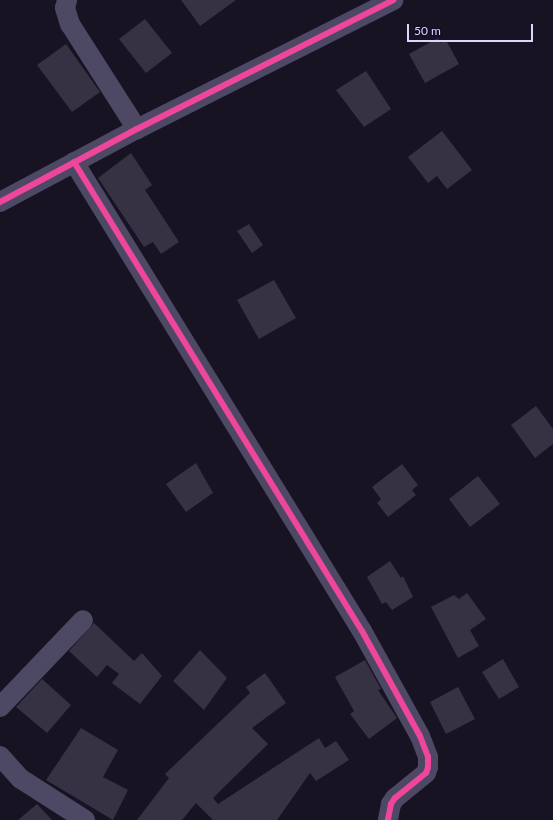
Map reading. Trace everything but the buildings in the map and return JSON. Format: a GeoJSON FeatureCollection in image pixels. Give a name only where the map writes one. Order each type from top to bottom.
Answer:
{"type":"FeatureCollection","features":[{"type":"Feature","properties":{"kind":"street"},"geometry":{"type":"LineString","coordinates":[[67,0],[65,8],[70,24],[137,129]]}},
{"type":"Feature","properties":{"kind":"street"},"geometry":{"type":"LineString","coordinates":[[0,202],[137,129],[393,0]]}},
{"type":"Feature","properties":{"kind":"street"},"geometry":{"type":"LineString","coordinates":[[74,162],[365,636],[420,736],[426,751],[428,767],[426,773],[395,798],[391,804],[388,820]]}},
{"type":"Feature","properties":{"kind":"street"},"geometry":{"type":"LineString","coordinates":[[0,707],[83,620]]}},
{"type":"Feature","properties":{"kind":"street"},"geometry":{"type":"LineString","coordinates":[[0,756],[21,779],[85,820]]}},
{"type":"Feature","properties":{"kind":"cycle path"},"geometry":{"type":"LineString","coordinates":[[0,202],[137,129],[393,0]]}},
{"type":"Feature","properties":{"kind":"cycle path"},"geometry":{"type":"LineString","coordinates":[[74,162],[362,631],[420,736],[428,757],[428,767],[426,773],[395,798],[391,804],[388,820]]}}]}
